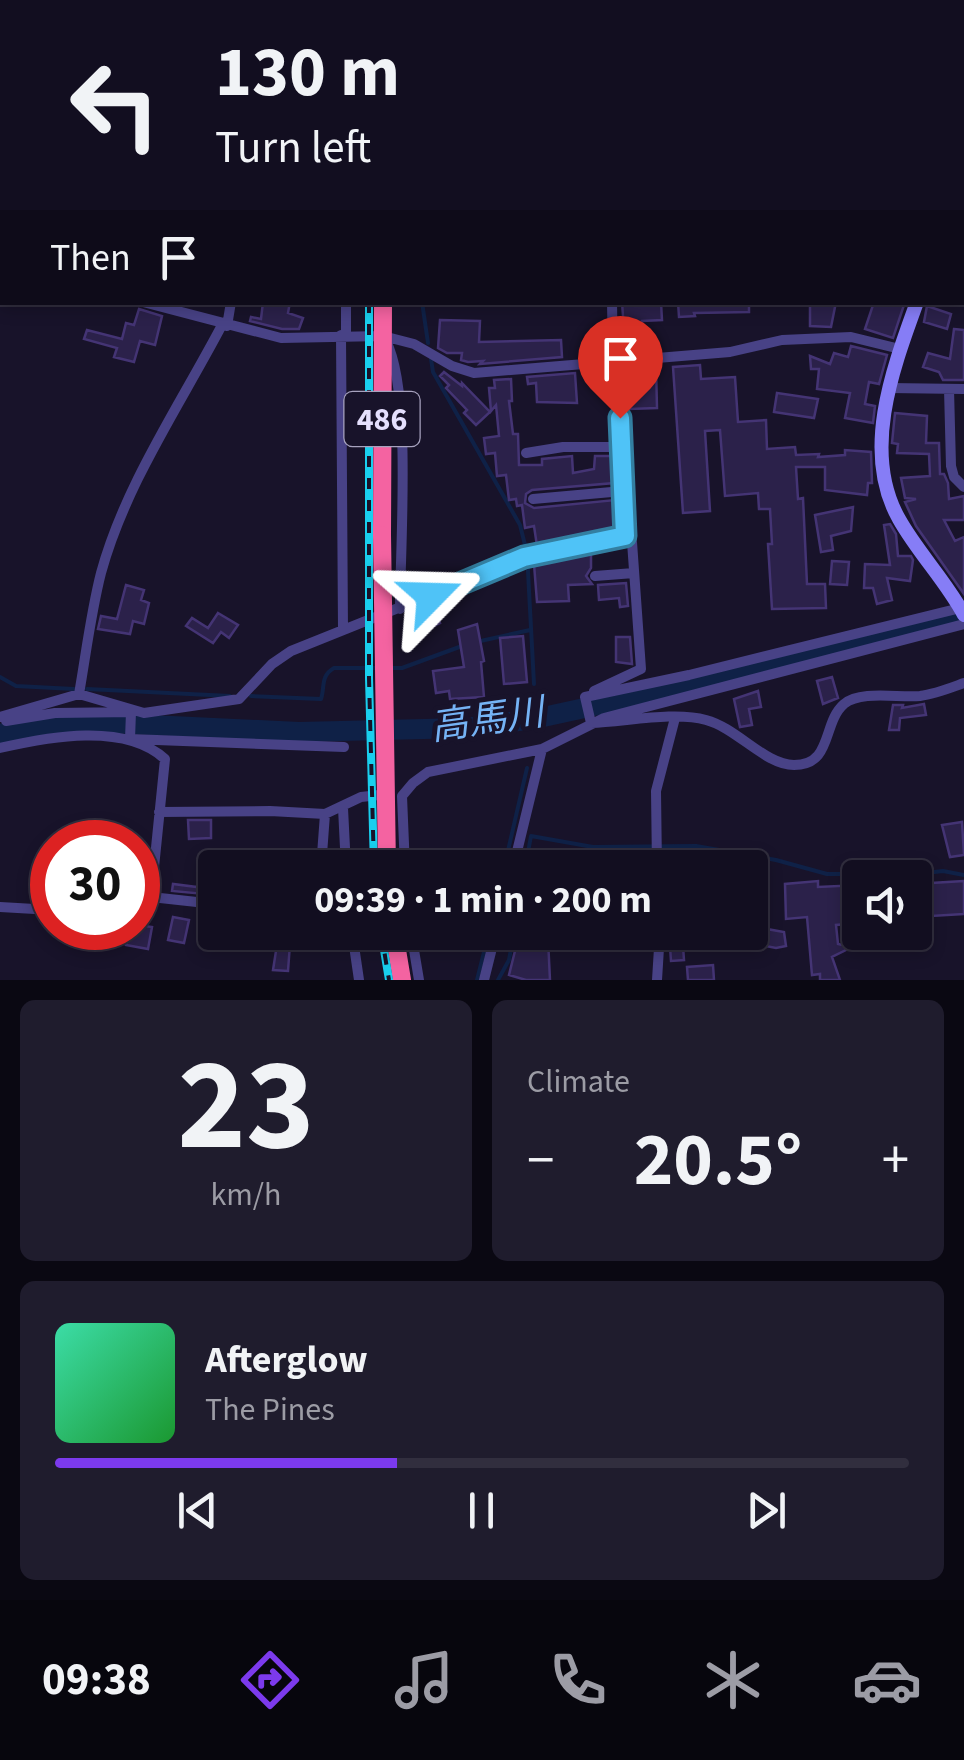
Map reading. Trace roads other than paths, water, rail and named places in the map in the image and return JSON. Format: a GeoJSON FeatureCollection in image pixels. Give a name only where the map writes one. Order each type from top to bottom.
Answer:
{"type":"FeatureCollection","features":[{"type":"Feature","properties":{"kind":"highway","name":"486"},"geometry":{"type":"LineString","coordinates":[[383,305],[387,850]]}},
{"type":"Feature","properties":{"kind":"highway"},"geometry":{"type":"LineString","coordinates":[[397,950],[402,980]]}},
{"type":"Feature","properties":{"kind":"street"},"geometry":{"type":"LineString","coordinates":[[154,305],[281,338],[383,336],[414,344],[452,366],[474,373],[730,352],[782,340],[852,337],[900,349]]}},
{"type":"Feature","properties":{"kind":"street"},"geometry":{"type":"LineString","coordinates":[[79,694],[102,572],[120,522],[136,484],[225,325],[230,305]]}},
{"type":"Feature","properties":{"kind":"street"},"geometry":{"type":"LineString","coordinates":[[343,630],[346,305]]}},
{"type":"Feature","properties":{"kind":"street"},"geometry":{"type":"LineString","coordinates":[[586,699],[641,668],[632,542],[625,536],[612,305]]}},
{"type":"Feature","properties":{"kind":"street"},"geometry":{"type":"LineString","coordinates":[[916,305],[889,388],[883,456],[889,498],[904,527],[963,613]]}},
{"type":"Feature","properties":{"kind":"street"},"geometry":{"type":"LineString","coordinates":[[383,336],[392,354],[401,411],[400,609]]}},
{"type":"Feature","properties":{"kind":"street"},"geometry":{"type":"LineString","coordinates":[[889,388],[964,389]]}},
{"type":"Feature","properties":{"kind":"street"},"geometry":{"type":"LineString","coordinates":[[950,388],[951,466],[954,477],[964,487]]}},
{"type":"Feature","properties":{"kind":"street"},"geometry":{"type":"LineString","coordinates":[[526,454],[563,446],[621,447]]}},
{"type":"Feature","properties":{"kind":"street"},"geometry":{"type":"LineString","coordinates":[[533,499],[623,491]]}},
{"type":"Feature","properties":{"kind":"street"},"geometry":{"type":"LineString","coordinates":[[0,719],[56,713],[131,714],[239,700],[272,664],[291,651],[527,557],[625,536]]}},
{"type":"Feature","properties":{"kind":"street"},"geometry":{"type":"LineString","coordinates":[[595,576],[634,573]]}},
{"type":"Feature","properties":{"kind":"street"},"geometry":{"type":"LineString","coordinates":[[586,699],[963,613]]}},
{"type":"Feature","properties":{"kind":"street"},"geometry":{"type":"LineString","coordinates":[[404,850],[402,796],[428,772],[542,749],[590,721],[963,613]]}},
{"type":"Feature","properties":{"kind":"street"},"geometry":{"type":"LineString","coordinates":[[590,721],[709,720],[770,757],[794,765],[817,758],[824,750],[835,717],[847,702],[922,696],[964,683]]}},
{"type":"Feature","properties":{"kind":"street"},"geometry":{"type":"LineString","coordinates":[[0,719],[79,694],[144,712]]}},
{"type":"Feature","properties":{"kind":"street"},"geometry":{"type":"LineString","coordinates":[[586,699],[590,721]]}},
{"type":"Feature","properties":{"kind":"street"},"geometry":{"type":"LineString","coordinates":[[130,736],[131,714]]}},
{"type":"Feature","properties":{"kind":"street"},"geometry":{"type":"LineString","coordinates":[[656,850],[656,791],[675,718]]}},
{"type":"Feature","properties":{"kind":"street"},"geometry":{"type":"LineString","coordinates":[[130,736],[164,759],[158,820]]}},
{"type":"Feature","properties":{"kind":"street"},"geometry":{"type":"LineString","coordinates":[[0,748],[63,737],[130,736],[344,747]]}},
{"type":"Feature","properties":{"kind":"street"},"geometry":{"type":"LineString","coordinates":[[517,850],[542,749]]}},
{"type":"Feature","properties":{"kind":"street"},"geometry":{"type":"LineString","coordinates":[[159,812],[325,814],[361,796],[402,796]]}},
{"type":"Feature","properties":{"kind":"street"},"geometry":{"type":"LineString","coordinates":[[343,808],[345,850]]}},
{"type":"Feature","properties":{"kind":"street"},"geometry":{"type":"LineString","coordinates":[[322,850],[325,814]]}},
{"type":"Feature","properties":{"kind":"street"},"geometry":{"type":"LineString","coordinates":[[160,898],[198,902]]}},
{"type":"Feature","properties":{"kind":"street"},"geometry":{"type":"LineString","coordinates":[[0,907],[30,909]]}},
{"type":"Feature","properties":{"kind":"street"},"geometry":{"type":"LineString","coordinates":[[355,950],[359,980]]}},
{"type":"Feature","properties":{"kind":"street"},"geometry":{"type":"LineString","coordinates":[[414,950],[420,980]]}},
{"type":"Feature","properties":{"kind":"street"},"geometry":{"type":"LineString","coordinates":[[484,980],[492,950]]}},
{"type":"Feature","properties":{"kind":"street"},"geometry":{"type":"LineString","coordinates":[[658,980],[659,950]]}},
{"type":"Feature","properties":{"kind":"waterway"},"geometry":{"type":"LineString","coordinates":[[422,305],[428,343]]}},
{"type":"Feature","properties":{"kind":"waterway"},"geometry":{"type":"LineString","coordinates":[[431,359],[433,372],[520,525],[527,553],[534,684]]}},
{"type":"Feature","properties":{"kind":"waterway","name":"高馬川"},"geometry":{"type":"LineString","coordinates":[[0,734],[23,728],[109,723],[299,732],[466,728],[534,719],[736,675],[964,616]]}},
{"type":"Feature","properties":{"kind":"waterway"},"geometry":{"type":"LineString","coordinates":[[476,642],[530,630]]}},
{"type":"Feature","properties":{"kind":"waterway"},"geometry":{"type":"LineString","coordinates":[[391,668],[402,668],[462,646]]}},
{"type":"Feature","properties":{"kind":"waterway"},"geometry":{"type":"LineString","coordinates":[[251,696],[321,699],[325,678],[334,668],[376,668]]}},
{"type":"Feature","properties":{"kind":"waterway"},"geometry":{"type":"LineString","coordinates":[[0,677],[16,686],[74,689]]}},
{"type":"Feature","properties":{"kind":"waterway"},"geometry":{"type":"LineString","coordinates":[[87,689],[230,696]]}},
{"type":"Feature","properties":{"kind":"waterway","name":"高馬川"},"geometry":{"type":"LineString","coordinates":[[533,724],[534,715]]}},
{"type":"Feature","properties":{"kind":"waterway"},"geometry":{"type":"LineString","coordinates":[[508,850],[527,768]]}},
{"type":"Feature","properties":{"kind":"waterway"},"geometry":{"type":"LineString","coordinates":[[528,850],[531,836],[593,847],[696,846],[719,850]]}},
{"type":"Feature","properties":{"kind":"waterway"},"geometry":{"type":"LineString","coordinates":[[768,859],[827,874],[943,871],[964,875]]}},
{"type":"Feature","properties":{"kind":"waterway"},"geometry":{"type":"LineString","coordinates":[[477,980],[484,950]]}},
{"type":"Feature","properties":{"kind":"waterway"},"geometry":{"type":"LineString","coordinates":[[498,980],[511,950]]}},
{"type":"Feature","properties":{"kind":"railway"},"geometry":{"type":"LineString","coordinates":[[369,305],[369,678],[374,850]]}},
{"type":"Feature","properties":{"kind":"railway"},"geometry":{"type":"LineString","coordinates":[[384,950],[389,980]]}}]}
